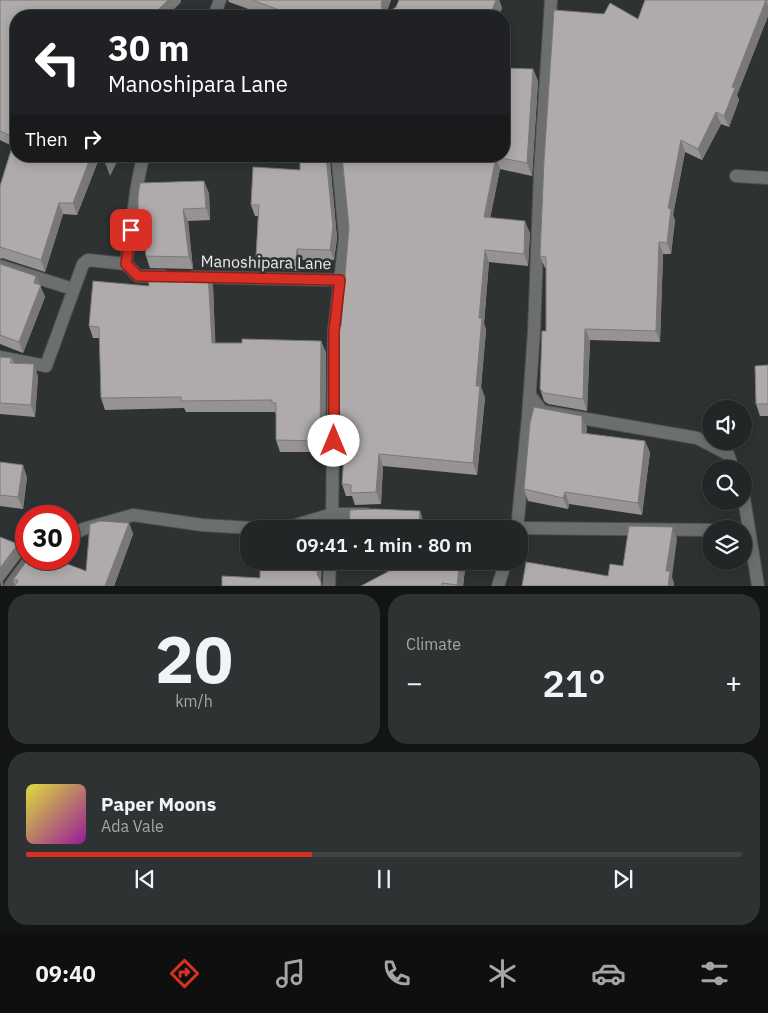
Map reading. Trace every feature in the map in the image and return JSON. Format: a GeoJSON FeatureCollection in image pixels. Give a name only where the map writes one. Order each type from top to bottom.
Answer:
{"type":"FeatureCollection","features":[{"type":"Feature","properties":{"kind":"street"},"geometry":{"type":"LineString","coordinates":[[518,520],[530,395],[540,172],[551,0]]}},
{"type":"Feature","properties":{"kind":"street"},"geometry":{"type":"LineString","coordinates":[[0,357],[46,366],[83,264],[88,260],[126,264],[136,186],[142,162]]}},
{"type":"Feature","properties":{"kind":"street","name":"Manoshipara Lane"},"geometry":{"type":"LineString","coordinates":[[333,520],[334,331],[345,238],[338,162]]}},
{"type":"Feature","properties":{"kind":"street"},"geometry":{"type":"LineString","coordinates":[[736,176],[768,178]]}},
{"type":"Feature","properties":{"kind":"street","name":"Manoshipara Lane"},"geometry":{"type":"LineString","coordinates":[[126,264],[138,276],[340,280]]}},
{"type":"Feature","properties":{"kind":"street"},"geometry":{"type":"LineString","coordinates":[[0,266],[73,289]]}},
{"type":"Feature","properties":{"kind":"street"},"geometry":{"type":"LineString","coordinates":[[530,395],[541,410],[546,412],[697,438],[728,454],[730,460]]}},
{"type":"Feature","properties":{"kind":"street"},"geometry":{"type":"LineString","coordinates":[[313,520],[333,514],[378,513]]}},
{"type":"Feature","properties":{"kind":"street"},"geometry":{"type":"LineString","coordinates":[[80,530],[132,515],[202,525],[240,527]]}},
{"type":"Feature","properties":{"kind":"street"},"geometry":{"type":"LineString","coordinates":[[528,528],[702,530]]}},
{"type":"Feature","properties":{"kind":"street"},"geometry":{"type":"LineString","coordinates":[[752,558],[758,586]]}},
{"type":"Feature","properties":{"kind":"street"},"geometry":{"type":"LineString","coordinates":[[10,586],[22,570]]}},
{"type":"Feature","properties":{"kind":"street"},"geometry":{"type":"LineString","coordinates":[[329,586],[330,570]]}},
{"type":"Feature","properties":{"kind":"street"},"geometry":{"type":"LineString","coordinates":[[498,586],[503,570]]}},
{"type":"Feature","properties":{"kind":"building"},"geometry":{"type":"Polygon","coordinates":[[[0,0],[168,0],[158,10],[10,10],[10,136],[0,131],[0,0]]]}},
{"type":"Feature","properties":{"kind":"building"},"geometry":{"type":"Polygon","coordinates":[[[252,0],[382,0],[382,9],[384,10],[279,10],[252,0]]]}},
{"type":"Feature","properties":{"kind":"building"},"geometry":{"type":"Polygon","coordinates":[[[399,0],[496,0],[492,10],[392,10],[396,7],[399,0]]]}},
{"type":"Feature","properties":{"kind":"building"},"geometry":{"type":"Polygon","coordinates":[[[645,0],[766,0],[732,87],[735,88],[724,116],[716,112],[698,149],[681,140],[668,208],[671,209],[667,243],[659,242],[656,331],[585,329],[583,399],[544,393],[540,389],[542,331],[546,331],[546,257],[540,256],[554,10],[604,14],[610,3],[638,19],[645,0]]]}},
{"type":"Feature","properties":{"kind":"building"},"geometry":{"type":"Polygon","coordinates":[[[510,68],[533,69],[527,163],[510,160],[510,68]]]}},
{"type":"Feature","properties":{"kind":"building"},"geometry":{"type":"Polygon","coordinates":[[[10,154],[10,162],[89,162],[73,203],[59,203],[41,260],[0,247],[0,186],[10,154]]]}},
{"type":"Feature","properties":{"kind":"building"},"geometry":{"type":"Polygon","coordinates":[[[300,162],[327,162],[333,227],[330,250],[297,249],[296,260],[256,257],[259,205],[251,205],[253,167],[300,170],[300,162]]]}},
{"type":"Feature","properties":{"kind":"building"},"geometry":{"type":"Polygon","coordinates":[[[343,162],[495,162],[484,217],[525,221],[524,254],[485,250],[476,386],[480,386],[473,463],[379,454],[376,492],[351,493],[351,485],[342,484],[345,441],[337,441],[338,340],[339,326],[341,326],[349,227],[343,162]]]}},
{"type":"Feature","properties":{"kind":"building"},"geometry":{"type":"Polygon","coordinates":[[[204,181],[206,208],[183,209],[189,257],[146,256],[141,210],[138,210],[140,183],[204,181]]]}},
{"type":"Feature","properties":{"kind":"building"},"geometry":{"type":"Polygon","coordinates":[[[0,264],[36,276],[34,283],[41,285],[19,342],[0,335],[0,264]]]}},
{"type":"Feature","properties":{"kind":"building"},"geometry":{"type":"Polygon","coordinates":[[[148,273],[208,274],[212,343],[242,343],[242,339],[321,341],[320,441],[276,440],[276,403],[272,403],[272,400],[181,401],[181,397],[101,398],[99,327],[89,326],[93,281],[149,286],[148,273]]]}},
{"type":"Feature","properties":{"kind":"building"},"geometry":{"type":"Polygon","coordinates":[[[0,357],[12,358],[10,363],[34,364],[31,405],[0,403],[0,357]]]}},
{"type":"Feature","properties":{"kind":"building"},"geometry":{"type":"Polygon","coordinates":[[[768,365],[768,404],[756,404],[755,366],[768,365]]]}},
{"type":"Feature","properties":{"kind":"building"},"geometry":{"type":"Polygon","coordinates":[[[534,407],[582,416],[582,433],[645,441],[638,503],[565,492],[563,498],[524,489],[530,423],[534,407]]]}},
{"type":"Feature","properties":{"kind":"building"},"geometry":{"type":"Polygon","coordinates":[[[0,462],[23,465],[18,497],[0,495],[0,462]]]}},
{"type":"Feature","properties":{"kind":"building"},"geometry":{"type":"Polygon","coordinates":[[[350,510],[420,511],[420,520],[349,520],[350,510]]]}},
{"type":"Feature","properties":{"kind":"building"},"geometry":{"type":"Polygon","coordinates":[[[100,521],[129,523],[105,586],[15,586],[18,580],[13,580],[20,570],[80,569],[86,571],[90,524],[100,521]]]}},
{"type":"Feature","properties":{"kind":"building"},"geometry":{"type":"Polygon","coordinates":[[[629,526],[673,527],[666,571],[670,571],[668,586],[522,586],[525,570],[528,570],[528,562],[608,576],[610,564],[623,566],[629,526]]]}},
{"type":"Feature","properties":{"kind":"building"},"geometry":{"type":"Polygon","coordinates":[[[0,537],[15,543],[15,548],[0,568],[0,537]]]}},
{"type":"Feature","properties":{"kind":"building"},"geometry":{"type":"Polygon","coordinates":[[[260,570],[317,570],[321,586],[222,586],[222,576],[260,578],[260,570]]]}},
{"type":"Feature","properties":{"kind":"building"},"geometry":{"type":"Polygon","coordinates":[[[391,570],[459,570],[457,585],[442,583],[442,586],[361,586],[391,570]]]}},
{"type":"Feature","properties":{"kind":"route"},"geometry":{"type":"LineString","coordinates":[[131,230],[126,264],[138,276],[340,280],[334,331],[334,441]]}}]}
